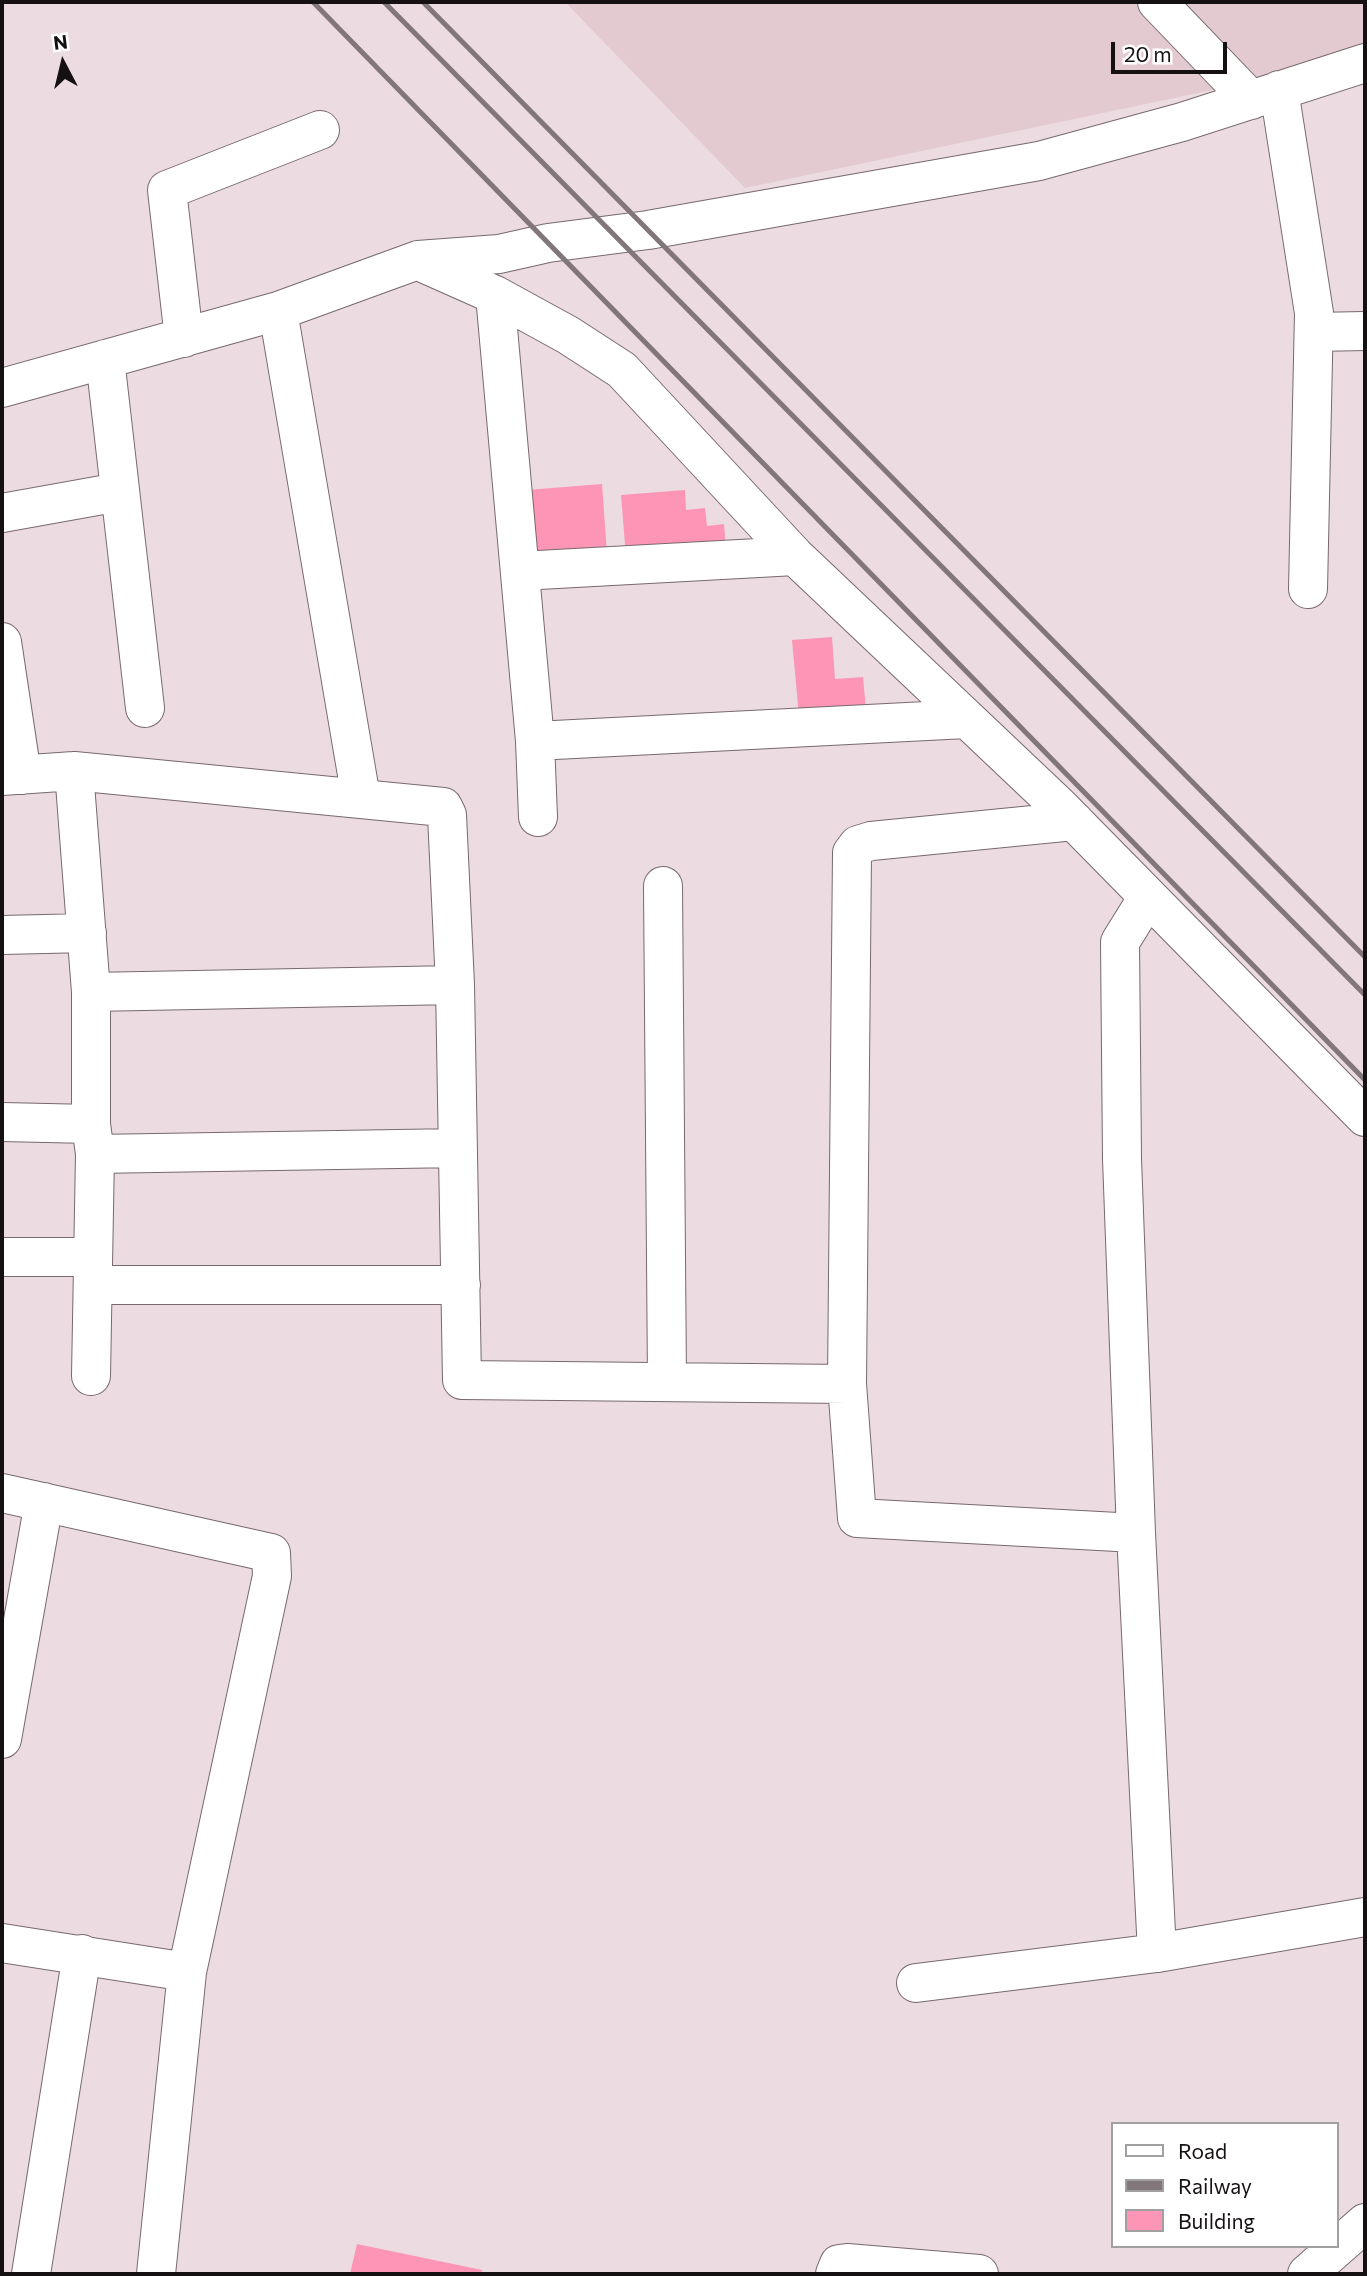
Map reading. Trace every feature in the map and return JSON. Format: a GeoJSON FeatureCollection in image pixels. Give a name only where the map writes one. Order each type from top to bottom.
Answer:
{"type":"FeatureCollection","features":[{"type":"Feature","properties":{"kind":"street"},"geometry":{"type":"LineString","coordinates":[[1157,2],[1265,95],[1312,286],[1314,332],[1308,589]]}},
{"type":"Feature","properties":{"kind":"street"},"geometry":{"type":"LineString","coordinates":[[2,388],[278,311],[418,260],[499,254],[548,243],[648,230],[1038,161],[1182,122],[1365,63]]}},
{"type":"Feature","properties":{"kind":"street"},"geometry":{"type":"LineString","coordinates":[[184,338],[167,190],[320,130]]}},
{"type":"Feature","properties":{"kind":"street"},"geometry":{"type":"LineString","coordinates":[[418,260],[495,295],[568,335],[622,370],[795,556],[1074,821],[1365,1117]]}},
{"type":"Feature","properties":{"kind":"street"},"geometry":{"type":"LineString","coordinates":[[495,295],[535,741],[538,817]]}},
{"type":"Feature","properties":{"kind":"street"},"geometry":{"type":"LineString","coordinates":[[278,311],[361,798]]}},
{"type":"Feature","properties":{"kind":"street"},"geometry":{"type":"LineString","coordinates":[[1314,332],[1365,331]]}},
{"type":"Feature","properties":{"kind":"street"},"geometry":{"type":"LineString","coordinates":[[105,359],[145,708]]}},
{"type":"Feature","properties":{"kind":"street"},"geometry":{"type":"LineString","coordinates":[[2,513],[119,492]]}},
{"type":"Feature","properties":{"kind":"street"},"geometry":{"type":"LineString","coordinates":[[520,571],[795,556]]}},
{"type":"Feature","properties":{"kind":"street"},"geometry":{"type":"LineString","coordinates":[[2,642],[12,775],[74,771],[443,807],[447,815],[454,985],[462,1380],[847,1384]]}},
{"type":"Feature","properties":{"kind":"street"},"geometry":{"type":"LineString","coordinates":[[535,741],[966,719]]}},
{"type":"Feature","properties":{"kind":"street"},"geometry":{"type":"LineString","coordinates":[[74,771],[91,992],[91,1376]]}},
{"type":"Feature","properties":{"kind":"street"},"geometry":{"type":"LineString","coordinates":[[1074,821],[871,841],[858,845],[852,853],[847,1384],[857,1518],[1136,1533]]}},
{"type":"Feature","properties":{"kind":"street"},"geometry":{"type":"LineString","coordinates":[[663,886],[667,1382]]}},
{"type":"Feature","properties":{"kind":"street"},"geometry":{"type":"LineString","coordinates":[[1149,897],[1120,942],[1122,1159],[1136,1533],[1157,1952]]}},
{"type":"Feature","properties":{"kind":"street"},"geometry":{"type":"LineString","coordinates":[[2,935],[87,933]]}},
{"type":"Feature","properties":{"kind":"street"},"geometry":{"type":"LineString","coordinates":[[91,992],[454,985]]}},
{"type":"Feature","properties":{"kind":"street"},"geometry":{"type":"LineString","coordinates":[[2,1122],[93,1139],[458,1148]]}},
{"type":"Feature","properties":{"kind":"street"},"geometry":{"type":"LineString","coordinates":[[2,1256],[93,1271],[461,1285]]}},
{"type":"Feature","properties":{"kind":"street"},"geometry":{"type":"LineString","coordinates":[[2,1493],[271,1553],[272,1576],[187,1972],[156,2274]]}},
{"type":"Feature","properties":{"kind":"street"},"geometry":{"type":"LineString","coordinates":[[2,1739],[44,1502]]}},
{"type":"Feature","properties":{"kind":"street"},"geometry":{"type":"LineString","coordinates":[[916,1983],[1157,1952],[1365,1917]]}},
{"type":"Feature","properties":{"kind":"street"},"geometry":{"type":"LineString","coordinates":[[2,1942],[187,1972]]}},
{"type":"Feature","properties":{"kind":"street"},"geometry":{"type":"LineString","coordinates":[[31,2274],[82,1954]]}},
{"type":"Feature","properties":{"kind":"street"},"geometry":{"type":"LineString","coordinates":[[1339,2246],[1365,2223]]}},
{"type":"Feature","properties":{"kind":"street"},"geometry":{"type":"LineString","coordinates":[[1307,2274],[1337,2248]]}},
{"type":"Feature","properties":{"kind":"street"},"geometry":{"type":"LineString","coordinates":[[835,2274],[839,2264],[847,2263],[979,2274]]}},
{"type":"Feature","properties":{"kind":"shaded area"},"geometry":{"type":"Polygon","coordinates":[[[565,2],[1365,2],[1365,58],[745,188],[565,2]]]}},
{"type":"Feature","properties":{"kind":"building"},"geometry":{"type":"Polygon","coordinates":[[[602,484],[607,554],[531,559],[527,490],[602,484]]]}},
{"type":"Feature","properties":{"kind":"building"},"geometry":{"type":"Polygon","coordinates":[[[685,490],[686,510],[705,508],[707,526],[724,524],[726,549],[626,557],[621,495],[685,490]]]}},
{"type":"Feature","properties":{"kind":"building"},"geometry":{"type":"Polygon","coordinates":[[[832,637],[835,679],[863,677],[866,710],[799,716],[792,640],[832,637]]]}},
{"type":"Feature","properties":{"kind":"building"},"geometry":{"type":"Polygon","coordinates":[[[357,2244],[482,2270],[481,2274],[350,2274],[357,2244]]]}},
{"type":"Feature","properties":{"kind":"railway"},"geometry":{"type":"LineString","coordinates":[[313,2],[1365,1080]]}},
{"type":"Feature","properties":{"kind":"railway"},"geometry":{"type":"LineString","coordinates":[[384,2],[1365,995]]}},
{"type":"Feature","properties":{"kind":"railway"},"geometry":{"type":"LineString","coordinates":[[423,2],[1365,957]]}}]}
